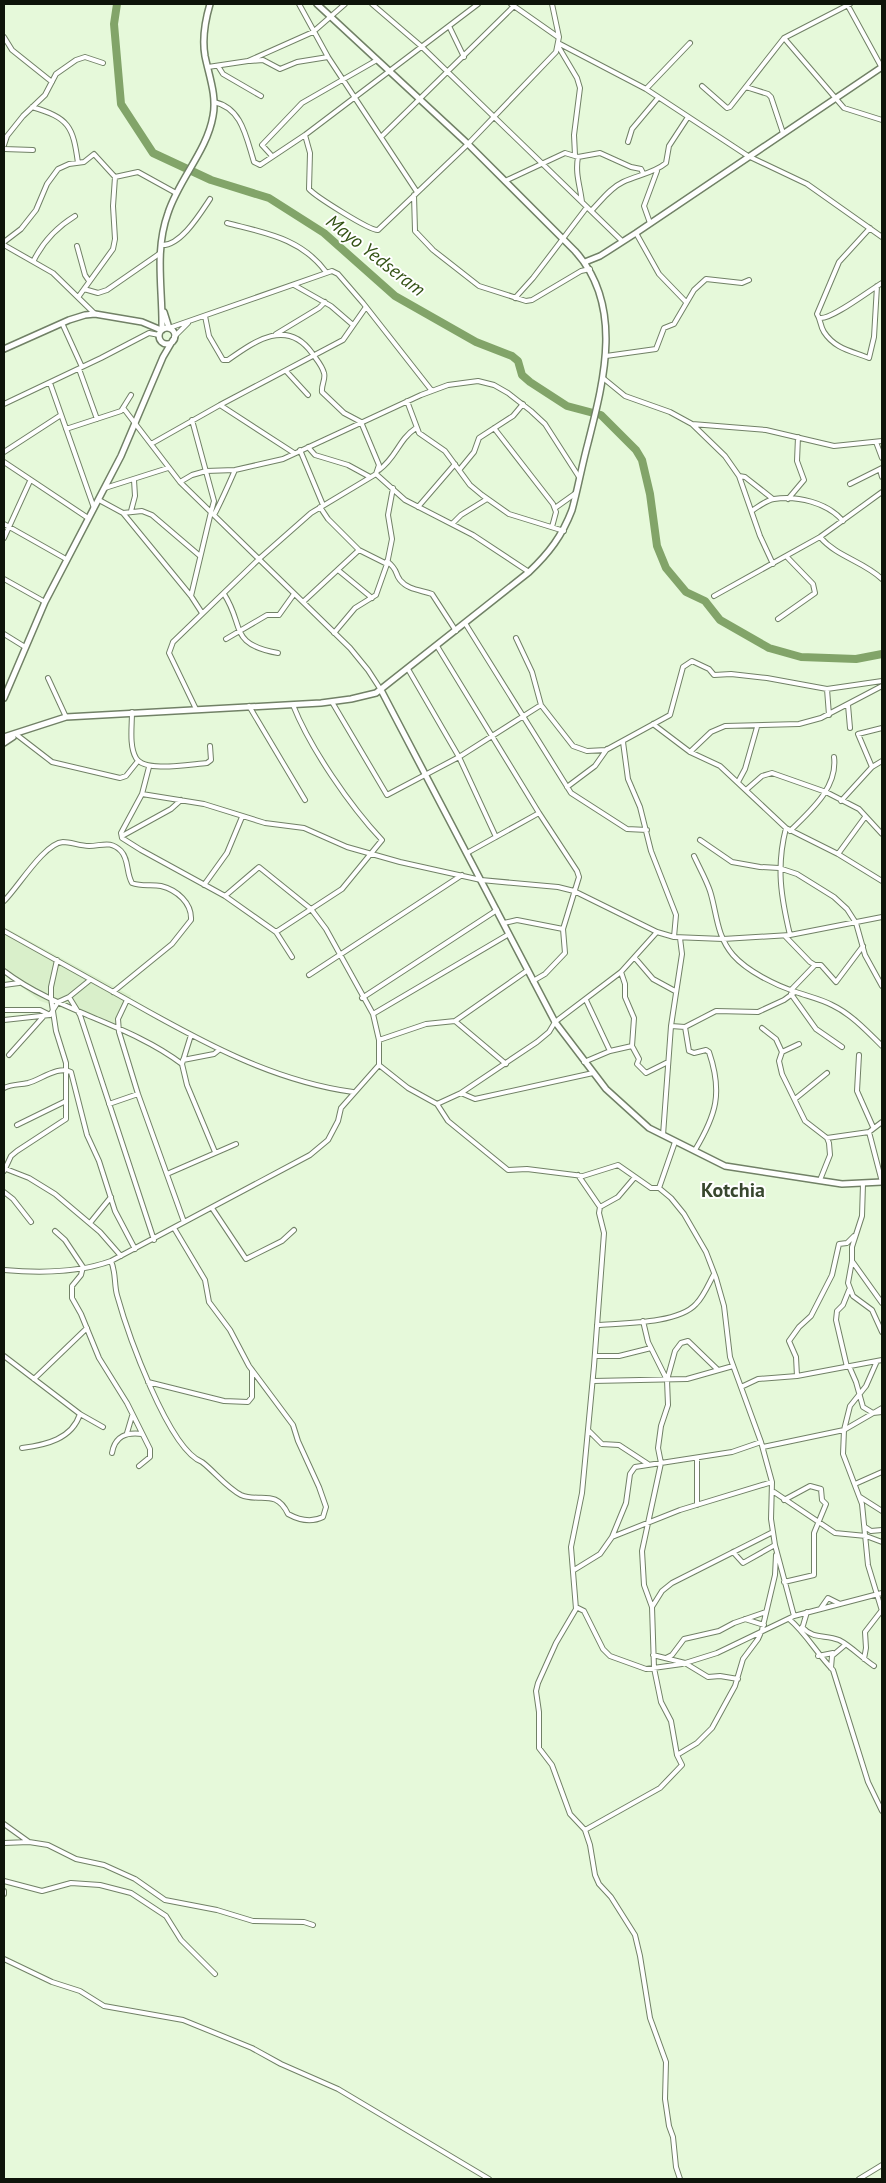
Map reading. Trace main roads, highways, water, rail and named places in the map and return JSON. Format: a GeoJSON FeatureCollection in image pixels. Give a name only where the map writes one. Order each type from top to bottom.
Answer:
{"type":"FeatureCollection","features":[{"type":"Feature","properties":{"kind":"main road"},"geometry":{"type":"LineString","coordinates":[[163,358],[161,334],[163,311],[158,267],[160,246],[164,224],[176,193],[211,128],[214,102],[204,38],[210,4]]}},
{"type":"Feature","properties":{"kind":"main road"},"geometry":{"type":"LineString","coordinates":[[4,738],[49,721],[66,717],[132,712],[293,705],[332,702],[368,695],[381,690],[529,572],[550,551],[564,531],[576,493],[600,393],[606,356],[604,316],[590,269],[562,238],[468,144],[317,4]]}},
{"type":"Feature","properties":{"kind":"main road"},"geometry":{"type":"LineString","coordinates":[[585,262],[600,256],[636,233],[834,98],[882,68]]}},
{"type":"Feature","properties":{"kind":"main road"},"geometry":{"type":"LineString","coordinates":[[590,269],[600,256]]}},
{"type":"Feature","properties":{"kind":"main road"},"geometry":{"type":"LineString","coordinates":[[4,698],[6,687],[45,602],[105,488],[136,424],[163,358],[173,339],[173,332],[169,328],[163,311]]}},
{"type":"Feature","properties":{"kind":"main road"},"geometry":{"type":"LineString","coordinates":[[4,349],[77,317],[95,314],[142,322],[161,334],[166,343],[173,339]]}},
{"type":"Feature","properties":{"kind":"main road"},"geometry":{"type":"LineString","coordinates":[[161,334],[169,328]]}},
{"type":"Feature","properties":{"kind":"main road"},"geometry":{"type":"LineString","coordinates":[[381,690],[555,1022],[606,1089],[637,1118],[663,1135],[725,1166],[763,1174],[842,1184],[882,1182]]}},
{"type":"Feature","properties":{"kind":"main road"},"geometry":{"type":"LineString","coordinates":[[4,743],[15,735]]}},
{"type":"Feature","properties":{"kind":"waterway","name":"Mayo Yedseram"},"geometry":{"type":"LineString","coordinates":[[117,4],[114,24],[121,104],[153,153],[211,180],[269,198],[324,233],[395,296],[476,342],[512,356],[518,361],[522,375],[567,406],[601,415],[636,450],[642,460],[650,494],[657,546],[666,568],[686,592],[705,601],[720,620],[769,648],[801,657],[856,659],[882,654]]}},
{"type":"Feature","properties":{"kind":"district","name":"Kotchia"},"geometry":{"type":"Point","coordinates":[733,1190]}}]}
